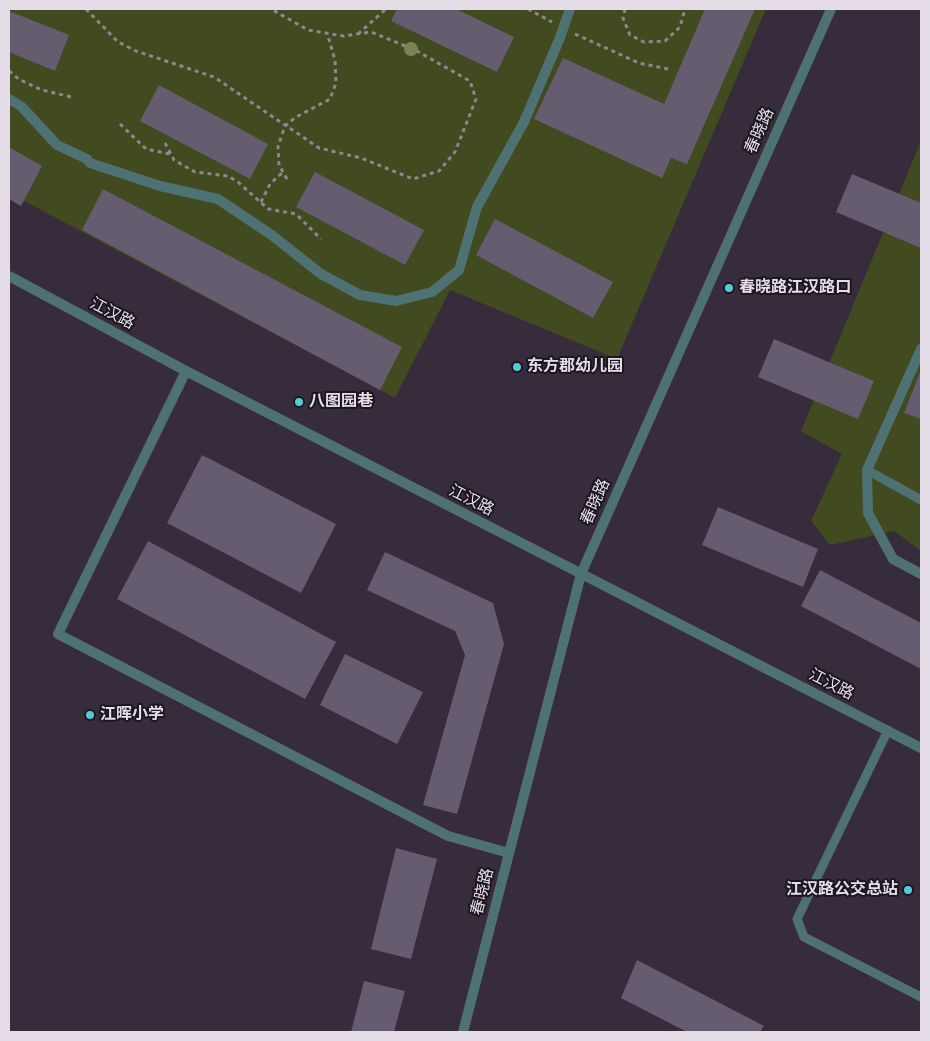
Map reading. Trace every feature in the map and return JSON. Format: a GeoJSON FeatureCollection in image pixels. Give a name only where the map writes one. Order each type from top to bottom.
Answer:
{"type":"FeatureCollection","features":[{"type":"Feature","properties":{"kind":"street"},"geometry":{"type":"LineString","coordinates":[[9,99],[21,106],[57,145],[87,159],[90,163],[160,186],[218,199],[274,236],[321,274],[360,295],[396,300],[432,292],[458,270],[477,207],[524,122],[570,9]]}},
{"type":"Feature","properties":{"kind":"street","name":"春晓路"},"geometry":{"type":"LineString","coordinates":[[463,1032],[581,574],[831,9]]}},
{"type":"Feature","properties":{"kind":"street","name":"江汉路"},"geometry":{"type":"LineString","coordinates":[[9,276],[186,371],[921,748]]}},
{"type":"Feature","properties":{"kind":"street"},"geometry":{"type":"LineString","coordinates":[[921,349],[867,470],[868,513],[893,559],[921,574]]}},
{"type":"Feature","properties":{"kind":"street"},"geometry":{"type":"LineString","coordinates":[[186,371],[58,634],[448,836],[509,853]]}},
{"type":"Feature","properties":{"kind":"lane"},"geometry":{"type":"LineString","coordinates":[[867,470],[921,500]]}},
{"type":"Feature","properties":{"kind":"lane"},"geometry":{"type":"LineString","coordinates":[[888,730],[796,919],[804,937],[921,996]]}},
{"type":"Feature","properties":{"kind":"path"},"geometry":{"type":"LineString","coordinates":[[86,9],[118,42],[136,51],[214,77],[318,148],[361,158],[413,179],[439,171],[455,152],[476,99],[470,81],[415,50],[371,32],[342,36],[308,30],[271,9]]}},
{"type":"Feature","properties":{"kind":"path"},"geometry":{"type":"LineString","coordinates":[[358,34],[386,9]]}},
{"type":"Feature","properties":{"kind":"path"},"geometry":{"type":"LineString","coordinates":[[528,9],[563,29],[639,63],[668,70]]}},
{"type":"Feature","properties":{"kind":"path"},"geometry":{"type":"LineString","coordinates":[[625,9],[623,18],[630,35],[644,42],[665,41],[680,28],[684,9]]}},
{"type":"Feature","properties":{"kind":"path"},"geometry":{"type":"LineString","coordinates":[[287,179],[279,165],[278,146],[285,126],[296,117],[330,99],[336,83],[334,60],[327,33]]}},
{"type":"Feature","properties":{"kind":"path"},"geometry":{"type":"LineString","coordinates":[[9,71],[20,80],[42,90],[70,97]]}},
{"type":"Feature","properties":{"kind":"path"},"geometry":{"type":"LineString","coordinates":[[120,124],[146,148],[171,154]]}},
{"type":"Feature","properties":{"kind":"path"},"geometry":{"type":"LineString","coordinates":[[165,143],[174,160],[195,172],[228,176],[238,182],[268,209],[296,214],[321,238]]}},
{"type":"Feature","properties":{"kind":"path"},"geometry":{"type":"LineString","coordinates":[[261,202],[270,184],[283,172]]}},
{"type":"Feature","properties":{"kind":"green space"},"geometry":{"type":"Polygon","coordinates":[[[9,9],[766,9],[617,359],[450,290],[395,398],[9,193],[9,9]]]}},
{"type":"Feature","properties":{"kind":"green space"},"geometry":{"type":"Polygon","coordinates":[[[921,141],[921,551],[894,531],[830,545],[811,521],[842,454],[801,431],[921,141]]]}},
{"type":"Feature","properties":{"kind":"building"},"geometry":{"type":"Polygon","coordinates":[[[397,9],[456,9],[514,37],[497,72],[391,21],[397,9]]]}},
{"type":"Feature","properties":{"kind":"building"},"geometry":{"type":"Polygon","coordinates":[[[705,9],[755,9],[687,164],[671,158],[662,178],[534,119],[563,58],[664,104],[705,9]]]}},
{"type":"Feature","properties":{"kind":"building"},"geometry":{"type":"Polygon","coordinates":[[[9,11],[69,35],[55,71],[9,52],[9,11]]]}},
{"type":"Feature","properties":{"kind":"building"},"geometry":{"type":"Polygon","coordinates":[[[159,85],[268,144],[250,179],[140,121],[159,85]]]}},
{"type":"Feature","properties":{"kind":"building"},"geometry":{"type":"Polygon","coordinates":[[[9,147],[42,166],[21,206],[9,199],[9,147]]]}},
{"type":"Feature","properties":{"kind":"building"},"geometry":{"type":"Polygon","coordinates":[[[315,172],[424,230],[405,265],[296,207],[315,172]]]}},
{"type":"Feature","properties":{"kind":"building"},"geometry":{"type":"Polygon","coordinates":[[[852,174],[921,203],[921,248],[836,212],[852,174]]]}},
{"type":"Feature","properties":{"kind":"building"},"geometry":{"type":"Polygon","coordinates":[[[103,189],[402,347],[380,390],[82,230],[103,189]]]}},
{"type":"Feature","properties":{"kind":"building"},"geometry":{"type":"Polygon","coordinates":[[[495,219],[613,282],[593,318],[476,255],[495,219]]]}},
{"type":"Feature","properties":{"kind":"building"},"geometry":{"type":"Polygon","coordinates":[[[774,339],[874,381],[858,419],[758,377],[774,339]]]}},
{"type":"Feature","properties":{"kind":"building"},"geometry":{"type":"Polygon","coordinates":[[[921,370],[921,419],[904,413],[921,370]]]}},
{"type":"Feature","properties":{"kind":"building"},"geometry":{"type":"Polygon","coordinates":[[[202,455],[336,524],[301,593],[167,523],[202,455]]]}},
{"type":"Feature","properties":{"kind":"building"},"geometry":{"type":"Polygon","coordinates":[[[718,507],[818,549],[803,587],[702,545],[718,507]]]}},
{"type":"Feature","properties":{"kind":"building"},"geometry":{"type":"Polygon","coordinates":[[[148,541],[336,642],[305,699],[117,599],[148,541]]]}},
{"type":"Feature","properties":{"kind":"building"},"geometry":{"type":"Polygon","coordinates":[[[385,552],[493,603],[504,644],[457,814],[423,805],[465,655],[455,631],[367,590],[385,552]]]}},
{"type":"Feature","properties":{"kind":"building"},"geometry":{"type":"Polygon","coordinates":[[[820,570],[921,623],[921,669],[801,606],[820,570]]]}},
{"type":"Feature","properties":{"kind":"building"},"geometry":{"type":"Polygon","coordinates":[[[345,654],[423,692],[397,744],[320,705],[345,654]]]}},
{"type":"Feature","properties":{"kind":"building"},"geometry":{"type":"Polygon","coordinates":[[[396,848],[437,859],[411,959],[371,949],[396,848]]]}},
{"type":"Feature","properties":{"kind":"building"},"geometry":{"type":"Polygon","coordinates":[[[637,960],[764,1026],[760,1032],[687,1032],[621,998],[637,960]]]}},
{"type":"Feature","properties":{"kind":"building"},"geometry":{"type":"Polygon","coordinates":[[[364,981],[405,991],[394,1032],[351,1032],[364,981]]]}},
{"type":"Feature","properties":{"kind":"place","name":"春晓路江汉路口"},"geometry":{"type":"Point","coordinates":[729,288]}},
{"type":"Feature","properties":{"kind":"place","name":"东方郡幼儿园"},"geometry":{"type":"Point","coordinates":[517,367]}},
{"type":"Feature","properties":{"kind":"place","name":"八图园巷"},"geometry":{"type":"Point","coordinates":[299,402]}},
{"type":"Feature","properties":{"kind":"place","name":"江晖小学"},"geometry":{"type":"Point","coordinates":[90,715]}},
{"type":"Feature","properties":{"kind":"place","name":"江汉路公交总站"},"geometry":{"type":"Point","coordinates":[908,890]}}]}
